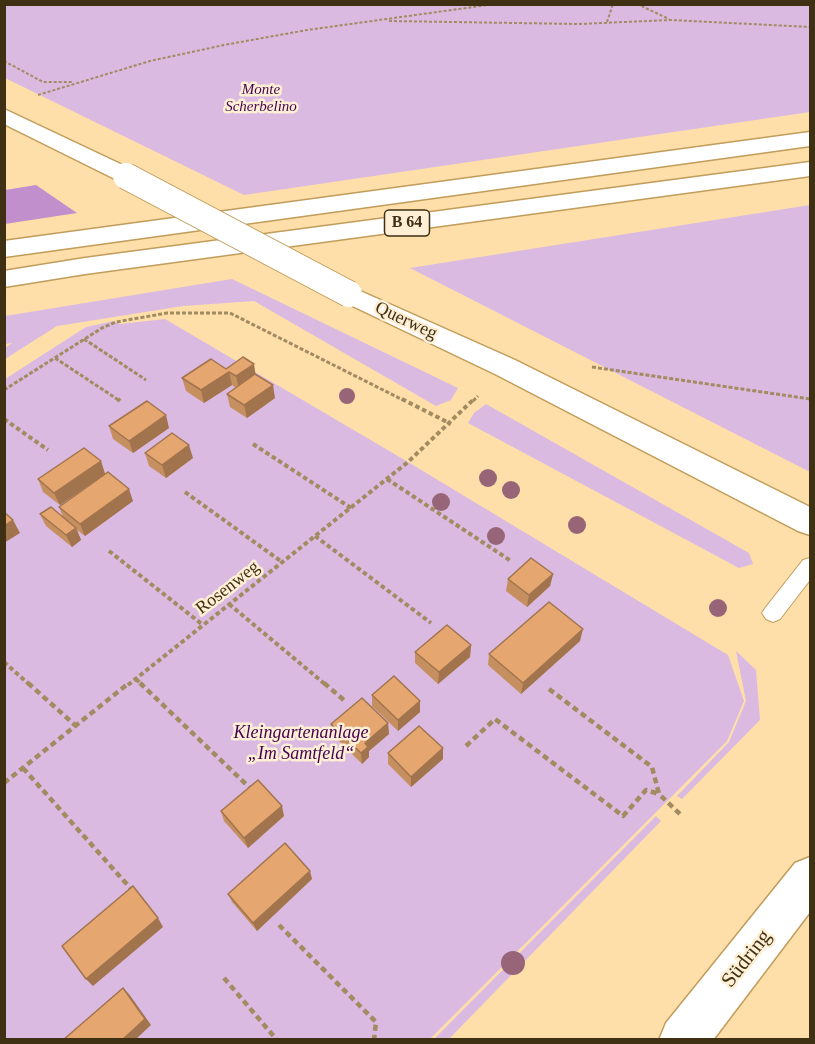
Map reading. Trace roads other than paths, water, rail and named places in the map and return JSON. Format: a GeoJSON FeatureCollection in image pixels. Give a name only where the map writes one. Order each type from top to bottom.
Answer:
{"type":"FeatureCollection","features":[{"type":"Feature","properties":{"kind":"main road","name":"Querweg"},"geometry":{"type":"LineString","coordinates":[[4,115],[123,174],[349,294],[505,367],[810,522]]}},
{"type":"Feature","properties":{"kind":"main road","name":"B 64"},"geometry":{"type":"LineString","coordinates":[[4,249],[810,139]]}},
{"type":"Feature","properties":{"kind":"main road","name":"B 64"},"geometry":{"type":"LineString","coordinates":[[4,279],[810,169]]}},
{"type":"Feature","properties":{"kind":"main road","name":"Südring"},"geometry":{"type":"LineString","coordinates":[[683,1040],[810,878]]}},
{"type":"Feature","properties":{"kind":"lane"},"geometry":{"type":"LineString","coordinates":[[773,613],[810,566]]}},
{"type":"Feature","properties":{"kind":"park label","name":"Monte Scherbelino"},"geometry":{"type":"Point","coordinates":[261,98]}},
{"type":"Feature","properties":{"kind":"park label","name":"Kleingartenanlage „Im Samtfeld“"},"geometry":{"type":"Point","coordinates":[301,743]}}]}
